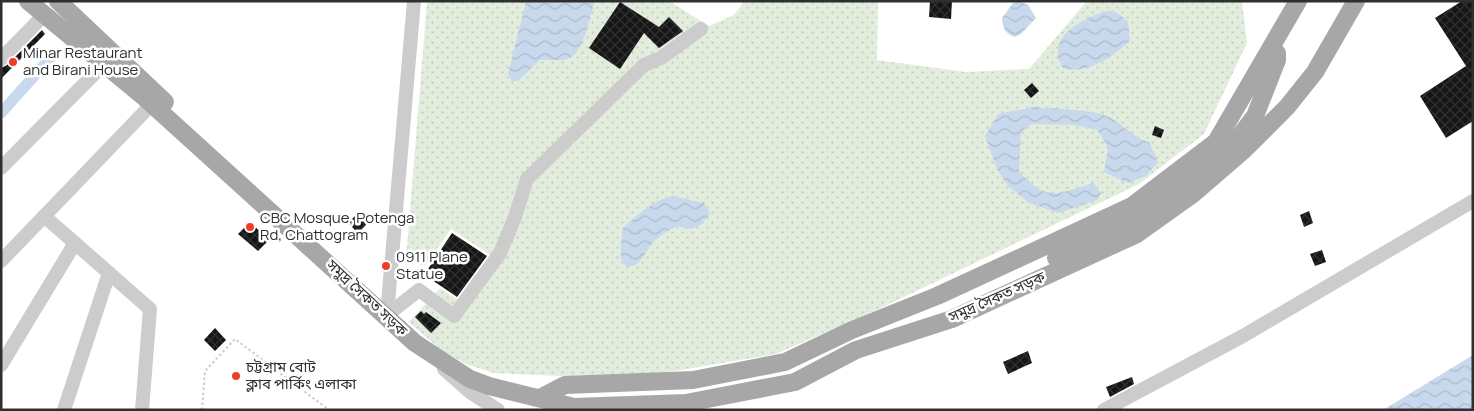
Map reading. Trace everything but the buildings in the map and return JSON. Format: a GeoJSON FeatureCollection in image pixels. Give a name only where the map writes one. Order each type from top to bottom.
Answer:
{"type":"FeatureCollection","features":[{"type":"Feature","properties":{"kind":"main road","name":"সমুদ্র সৈকত সড়ক"},"geometry":{"type":"LineString","coordinates":[[28,1],[152,104],[387,315],[415,343],[470,379],[539,404],[574,407],[686,404],[795,382],[856,350],[952,319],[1137,234],[1200,188],[1244,150],[1287,107],[1314,72],[1356,1]]}},
{"type":"Feature","properties":{"kind":"main road","name":"সমুদ্র সৈকত সড়ক"},"geometry":{"type":"LineString","coordinates":[[58,1],[155,91],[216,162]]}},
{"type":"Feature","properties":{"kind":"main road","name":"সমুদ্র সৈকত সড়ক"},"geometry":{"type":"LineString","coordinates":[[539,404],[565,385],[692,380],[785,362],[852,330],[937,296],[1132,206],[1216,142],[1278,40],[1298,1]]}},
{"type":"Feature","properties":{"kind":"main road"},"geometry":{"type":"LineString","coordinates":[[539,404],[578,397],[690,393],[794,374],[864,341],[907,328],[1120,228],[1135,219],[1222,154],[1240,136],[1255,116],[1271,76],[1277,60],[1278,40]]}},
{"type":"Feature","properties":{"kind":"main road"},"geometry":{"type":"LineString","coordinates":[[1240,136],[1287,107]]}},
{"type":"Feature","properties":{"kind":"street"},"geometry":{"type":"LineString","coordinates":[[387,315],[414,1]]}},
{"type":"Feature","properties":{"kind":"street"},"geometry":{"type":"LineString","coordinates":[[1,59],[44,15]]}},
{"type":"Feature","properties":{"kind":"street"},"geometry":{"type":"LineString","coordinates":[[387,315],[419,290],[454,316],[500,253],[515,217],[527,179],[644,64],[661,58],[701,29]]}},
{"type":"Feature","properties":{"kind":"street"},"geometry":{"type":"LineString","coordinates":[[1,168],[103,65]]}},
{"type":"Feature","properties":{"kind":"street"},"geometry":{"type":"LineString","coordinates":[[1,261],[152,104]]}},
{"type":"Feature","properties":{"kind":"street"},"geometry":{"type":"LineString","coordinates":[[1104,410],[1243,336],[1473,201]]}},
{"type":"Feature","properties":{"kind":"street"},"geometry":{"type":"LineString","coordinates":[[44,216],[150,310],[142,410]]}},
{"type":"Feature","properties":{"kind":"street"},"geometry":{"type":"LineString","coordinates":[[1,365],[75,243]]}},
{"type":"Feature","properties":{"kind":"street"},"geometry":{"type":"LineString","coordinates":[[64,410],[109,273]]}},
{"type":"Feature","properties":{"kind":"street"},"geometry":{"type":"LineString","coordinates":[[415,343],[470,392],[498,410]]}},
{"type":"Feature","properties":{"kind":"path"},"geometry":{"type":"LineString","coordinates":[[202,410],[205,371],[235,339],[329,410]]}},
{"type":"Feature","properties":{"kind":"green space"},"geometry":{"type":"Polygon","coordinates":[[[427,1],[669,1],[709,26],[734,15],[744,1],[878,1],[877,60],[966,72],[1029,69],[1087,1],[1242,1],[1247,43],[1204,134],[1139,184],[881,308],[776,354],[675,371],[608,378],[493,373],[466,364],[442,351],[409,322],[440,288],[461,302],[492,256],[451,229],[425,266],[406,260],[427,1]]]}},
{"type":"Feature","properties":{"kind":"water"},"geometry":{"type":"Polygon","coordinates":[[[526,1],[593,1],[594,3],[582,43],[573,56],[565,60],[540,60],[518,81],[512,81],[508,74],[526,1]]]}},
{"type":"Feature","properties":{"kind":"water"},"geometry":{"type":"Polygon","coordinates":[[[1019,1],[1028,5],[1036,18],[1021,34],[1015,37],[1008,34],[1005,30],[1002,18],[1013,3],[1019,1]]]}},
{"type":"Feature","properties":{"kind":"water"},"geometry":{"type":"Polygon","coordinates":[[[1113,10],[1128,21],[1130,41],[1115,53],[1090,67],[1072,70],[1063,68],[1058,57],[1058,46],[1063,37],[1071,29],[1092,16],[1113,10]]]}},
{"type":"Feature","properties":{"kind":"water"},"geometry":{"type":"Polygon","coordinates":[[[1034,107],[1083,111],[1109,117],[1137,137],[1149,142],[1158,162],[1146,176],[1128,183],[1104,172],[1108,147],[1097,130],[1075,125],[1031,124],[1021,132],[1019,171],[1029,181],[1045,192],[1053,193],[1093,183],[1101,193],[1097,200],[1058,213],[1029,203],[1008,186],[997,169],[985,136],[998,114],[1034,107]]]}},
{"type":"Feature","properties":{"kind":"water"},"geometry":{"type":"Polygon","coordinates":[[[672,196],[704,203],[710,213],[704,222],[697,227],[688,229],[678,226],[663,234],[653,242],[639,262],[628,267],[624,264],[621,255],[623,228],[651,205],[672,196]]]}},
{"type":"Feature","properties":{"kind":"water"},"geometry":{"type":"Polygon","coordinates":[[[1473,355],[1473,410],[1383,410],[1473,355]]]}},
{"type":"Feature","properties":{"kind":"waterway"},"geometry":{"type":"LineString","coordinates":[[1,113],[52,56]]}},
{"type":"Feature","properties":{"kind":"place","name":"Minar Restaurant and Birani House"},"geometry":{"type":"Point","coordinates":[13,62]}},
{"type":"Feature","properties":{"kind":"place","name":"CBC Mosque, Potenga Rd, Chattogram"},"geometry":{"type":"Point","coordinates":[250,227]}},
{"type":"Feature","properties":{"kind":"place","name":"0911 Plane Statue"},"geometry":{"type":"Point","coordinates":[386,266]}},
{"type":"Feature","properties":{"kind":"place","name":"চট্টগ্রাম বোট ক্লাব পার্কিং এলাকা"},"geometry":{"type":"Point","coordinates":[236,376]}}]}
